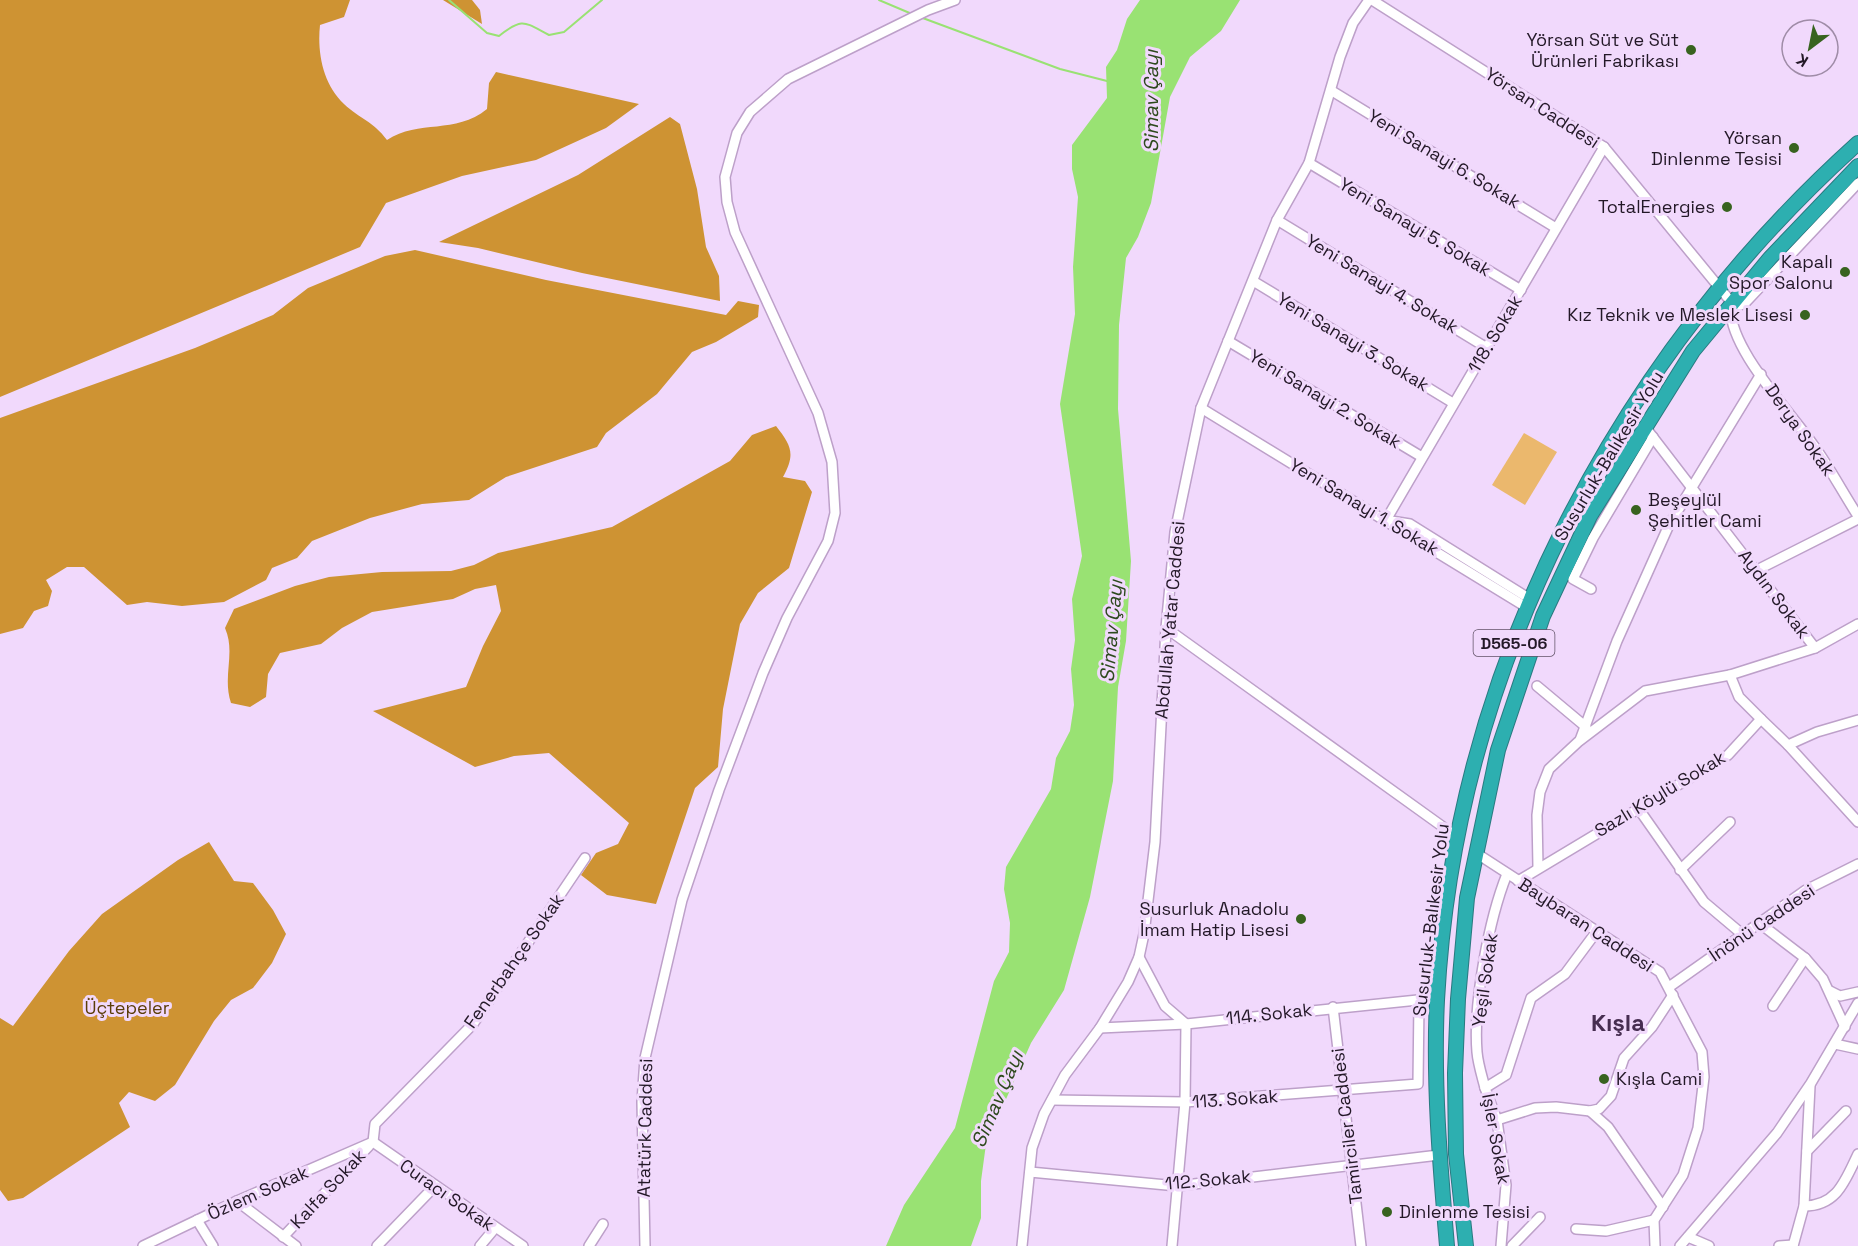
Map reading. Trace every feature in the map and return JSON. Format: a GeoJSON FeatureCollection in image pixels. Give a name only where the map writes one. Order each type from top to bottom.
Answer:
{"type":"FeatureCollection","features":[{"type":"Feature","properties":{"kind":"highway","name":"Susurluk-Balıkesir Yolu"},"geometry":{"type":"LineString","coordinates":[[1447,1246],[1439,1155],[1436,1077],[1437,998],[1457,837],[1479,745],[1528,603],[1571,510],[1638,395],[1708,299],[1818,179],[1858,142]]}},
{"type":"Feature","properties":{"kind":"highway","name":"Susurluk-Balıkesir Yolu"},"geometry":{"type":"LineString","coordinates":[[1466,1246],[1456,1154],[1455,1073],[1467,898],[1498,750],[1543,616],[1590,516],[1649,432],[1670,387],[1693,351],[1739,303],[1770,258],[1858,166]]}},
{"type":"Feature","properties":{"kind":"highway"},"geometry":{"type":"LineString","coordinates":[[1670,387],[1680,361],[1722,306],[1724,299],[1720,294],[1708,299]]}},
{"type":"Feature","properties":{"kind":"street","name":"Atatürk Caddesi"},"geometry":{"type":"LineString","coordinates":[[645,1246],[642,1102],[644,1069],[662,976],[682,900],[719,790],[787,618],[828,540],[835,513],[832,462],[818,413],[735,232],[727,202],[725,177],[737,133],[750,112],[788,79],[893,27],[927,5],[955,0]]}},
{"type":"Feature","properties":{"kind":"street","name":"Abdullah Yatar Caddesi"},"geometry":{"type":"LineString","coordinates":[[1022,1246],[1032,1148],[1065,1075],[1100,1028],[1128,981],[1138,957],[1155,842],[1166,628],[1175,532],[1201,408],[1277,220],[1309,163],[1353,23],[1370,0]]}},
{"type":"Feature","properties":{"kind":"street","name":"Yörsan Caddesi"},"geometry":{"type":"LineString","coordinates":[[1370,0],[1604,147],[1719,287],[1739,303]]}},
{"type":"Feature","properties":{"kind":"street","name":"Yeni Sanayi 6. Sokak"},"geometry":{"type":"LineString","coordinates":[[1332,91],[1556,228]]}},
{"type":"Feature","properties":{"kind":"street","name":"118. Sokak"},"geometry":{"type":"LineString","coordinates":[[1386,520],[1604,147]]}},
{"type":"Feature","properties":{"kind":"street","name":"Yeni Sanayi 5. Sokak"},"geometry":{"type":"LineString","coordinates":[[1309,163],[1521,290]]}},
{"type":"Feature","properties":{"kind":"street"},"geometry":{"type":"LineString","coordinates":[[1734,326],[1739,303],[1858,183]]}},
{"type":"Feature","properties":{"kind":"street","name":"Yeni Sanayi 4. Sokak"},"geometry":{"type":"LineString","coordinates":[[1277,220],[1487,348]]}},
{"type":"Feature","properties":{"kind":"street","name":"Yeni Sanayi 3. Sokak"},"geometry":{"type":"LineString","coordinates":[[1253,281],[1453,403]]}},
{"type":"Feature","properties":{"kind":"street"},"geometry":{"type":"LineString","coordinates":[[1734,326],[1739,303]]}},
{"type":"Feature","properties":{"kind":"street","name":"Derya Sokak"},"geometry":{"type":"LineString","coordinates":[[1734,326],[1750,358],[1815,447],[1858,518]]}},
{"type":"Feature","properties":{"kind":"street","name":"Yeni Sanayi 2. Sokak"},"geometry":{"type":"LineString","coordinates":[[1228,341],[1422,458]]}},
{"type":"Feature","properties":{"kind":"street"},"geometry":{"type":"LineString","coordinates":[[1578,742],[1586,728],[1617,641],[1664,536],[1691,487],[1761,374]]}},
{"type":"Feature","properties":{"kind":"street","name":"Yeni Sanayi 1. Sokak"},"geometry":{"type":"LineString","coordinates":[[1201,408],[1386,520],[1410,524],[1528,603]]}},
{"type":"Feature","properties":{"kind":"street"},"geometry":{"type":"LineString","coordinates":[[1591,589],[1573,579],[1639,458],[1649,432]]}},
{"type":"Feature","properties":{"kind":"street","name":"Aydın Sokak"},"geometry":{"type":"LineString","coordinates":[[1649,432],[1815,648]]}},
{"type":"Feature","properties":{"kind":"street"},"geometry":{"type":"LineString","coordinates":[[1757,570],[1858,518]]}},
{"type":"Feature","properties":{"kind":"street"},"geometry":{"type":"LineString","coordinates":[[1538,867],[1537,815],[1540,792],[1550,770],[1578,742],[1645,692],[1730,675],[1815,648],[1858,624]]}},
{"type":"Feature","properties":{"kind":"street"},"geometry":{"type":"LineString","coordinates":[[1166,628],[1457,837]]}},
{"type":"Feature","properties":{"kind":"street"},"geometry":{"type":"LineString","coordinates":[[1730,675],[1739,697],[1788,745],[1858,822]]}},
{"type":"Feature","properties":{"kind":"street"},"geometry":{"type":"LineString","coordinates":[[1537,686],[1586,728]]}},
{"type":"Feature","properties":{"kind":"street"},"geometry":{"type":"LineString","coordinates":[[1592,710],[1606,721]]}},
{"type":"Feature","properties":{"kind":"street","name":"Sazlı Köylü Sokak"},"geometry":{"type":"LineString","coordinates":[[1518,881],[1728,755],[1761,719]]}},
{"type":"Feature","properties":{"kind":"street"},"geometry":{"type":"LineString","coordinates":[[1788,745],[1817,732],[1858,720]]}},
{"type":"Feature","properties":{"kind":"street"},"geometry":{"type":"LineString","coordinates":[[1638,808],[1704,902],[1742,934]]}},
{"type":"Feature","properties":{"kind":"street"},"geometry":{"type":"LineString","coordinates":[[1680,870],[1730,822]]}},
{"type":"Feature","properties":{"kind":"street","name":"Baybaran Caddesi"},"geometry":{"type":"LineString","coordinates":[[1476,853],[1660,972],[1702,1052],[1704,1077],[1698,1128],[1683,1175],[1653,1220]]}},
{"type":"Feature","properties":{"kind":"street","name":"Fenerbahçe Sokak"},"geometry":{"type":"LineString","coordinates":[[373,1142],[375,1124],[472,1024],[529,945],[585,858]]}},
{"type":"Feature","properties":{"kind":"street","name":"İnönü Caddesi"},"geometry":{"type":"LineString","coordinates":[[1671,991],[1758,922],[1806,890],[1858,864]]}},
{"type":"Feature","properties":{"kind":"street","name":"Yeşil Sokak"},"geometry":{"type":"LineString","coordinates":[[1485,1088],[1477,1052],[1480,992],[1498,896],[1507,873]]}},
{"type":"Feature","properties":{"kind":"street"},"geometry":{"type":"LineString","coordinates":[[1758,922],[1805,958],[1823,979],[1845,1027]]}},
{"type":"Feature","properties":{"kind":"street","name":"İşler Sokak"},"geometry":{"type":"LineString","coordinates":[[1501,1246],[1506,1185],[1497,1120],[1485,1088],[1506,1075],[1531,998],[1565,974],[1597,932]]}},
{"type":"Feature","properties":{"kind":"street"},"geometry":{"type":"LineString","coordinates":[[1138,957],[1165,1006],[1186,1024],[1185,1102],[1172,1246]]}},
{"type":"Feature","properties":{"kind":"street"},"geometry":{"type":"LineString","coordinates":[[1773,1006],[1805,958]]}},
{"type":"Feature","properties":{"kind":"street"},"geometry":{"type":"LineString","coordinates":[[1497,1120],[1535,1108],[1556,1107],[1590,1111],[1599,1109],[1611,1096],[1624,1058],[1652,1028],[1671,991]]}},
{"type":"Feature","properties":{"kind":"street"},"geometry":{"type":"LineString","coordinates":[[1830,992],[1840,996],[1858,992]]}},
{"type":"Feature","properties":{"kind":"street","name":"114. Sokak"},"geometry":{"type":"LineString","coordinates":[[1100,1028],[1186,1024],[1437,998]]}},
{"type":"Feature","properties":{"kind":"street","name":"113. Sokak"},"geometry":{"type":"LineString","coordinates":[[1052,1100],[1185,1102],[1418,1084],[1419,1000]]}},
{"type":"Feature","properties":{"kind":"street"},"geometry":{"type":"LineString","coordinates":[[1680,1246],[1777,1133],[1811,1083],[1858,1004]]}},
{"type":"Feature","properties":{"kind":"street","name":"Tamirciler Caddesi"},"geometry":{"type":"LineString","coordinates":[[1333,1007],[1361,1246]]}},
{"type":"Feature","properties":{"kind":"street"},"geometry":{"type":"LineString","coordinates":[[1835,1044],[1858,1048]]}},
{"type":"Feature","properties":{"kind":"street"},"geometry":{"type":"LineString","coordinates":[[1779,1246],[1793,1246],[1804,1206],[1811,1083]]}},
{"type":"Feature","properties":{"kind":"street"},"geometry":{"type":"LineString","coordinates":[[1590,1111],[1608,1127],[1663,1207]]}},
{"type":"Feature","properties":{"kind":"street"},"geometry":{"type":"LineString","coordinates":[[1807,1151],[1846,1111]]}},
{"type":"Feature","properties":{"kind":"street","name":"Curacı Sokak"},"geometry":{"type":"LineString","coordinates":[[373,1142],[434,1187],[523,1246]]}},
{"type":"Feature","properties":{"kind":"street","name":"Özlem Sokak"},"geometry":{"type":"LineString","coordinates":[[143,1246],[237,1201],[373,1142]]}},
{"type":"Feature","properties":{"kind":"street","name":"Kalfa Sokak"},"geometry":{"type":"LineString","coordinates":[[284,1237],[373,1142]]}},
{"type":"Feature","properties":{"kind":"street"},"geometry":{"type":"LineString","coordinates":[[1804,1206],[1818,1206],[1833,1198],[1854,1171],[1858,1154]]}},
{"type":"Feature","properties":{"kind":"street","name":"112. Sokak"},"geometry":{"type":"LineString","coordinates":[[1030,1172],[1177,1186],[1439,1155]]}},
{"type":"Feature","properties":{"kind":"street"},"geometry":{"type":"LineString","coordinates":[[377,1246],[434,1187]]}},
{"type":"Feature","properties":{"kind":"street"},"geometry":{"type":"LineString","coordinates":[[237,1201],[296,1246]]}},
{"type":"Feature","properties":{"kind":"street"},"geometry":{"type":"LineString","coordinates":[[1512,1246],[1540,1217]]}},
{"type":"Feature","properties":{"kind":"street"},"geometry":{"type":"LineString","coordinates":[[197,1220],[213,1246]]}},
{"type":"Feature","properties":{"kind":"street"},"geometry":{"type":"LineString","coordinates":[[1576,1229],[1606,1231],[1653,1220],[1655,1246]]}},
{"type":"Feature","properties":{"kind":"street"},"geometry":{"type":"LineString","coordinates":[[589,1246],[603,1224]]}},
{"type":"Feature","properties":{"kind":"street"},"geometry":{"type":"LineString","coordinates":[[480,1246],[495,1228]]}},
{"type":"Feature","properties":{"kind":"street"},"geometry":{"type":"LineString","coordinates":[[1688,1237],[1709,1246]]}},
{"type":"Feature","properties":{"kind":"shaded area"},"geometry":{"type":"Polygon","coordinates":[[[1524,433],[1557,452],[1525,505],[1492,485],[1524,433]]]}},
{"type":"Feature","properties":{"kind":"green space"},"geometry":{"type":"Polygon","coordinates":[[[0,0],[350,0],[344,17],[320,25],[323,68],[331,87],[344,104],[377,128],[387,140],[412,130],[450,125],[475,117],[487,109],[489,83],[496,72],[639,104],[606,128],[536,160],[462,176],[386,203],[360,247],[0,397],[0,0]]]}},
{"type":"Feature","properties":{"kind":"green space"},"geometry":{"type":"Polygon","coordinates":[[[443,0],[472,0],[480,10],[482,24],[443,0]]]}},
{"type":"Feature","properties":{"kind":"green space"},"geometry":{"type":"Polygon","coordinates":[[[670,117],[680,124],[697,189],[706,247],[719,276],[720,301],[582,273],[478,248],[439,242],[578,175],[670,117]]]}},
{"type":"Feature","properties":{"kind":"green space"},"geometry":{"type":"Polygon","coordinates":[[[415,250],[546,280],[726,315],[738,301],[759,305],[758,317],[716,342],[692,352],[657,394],[606,433],[597,447],[506,477],[469,500],[422,504],[370,518],[312,541],[297,558],[272,568],[266,580],[224,602],[182,606],[147,602],[127,605],[84,567],[67,567],[46,580],[52,591],[48,606],[34,611],[23,628],[0,634],[0,418],[195,348],[273,315],[308,288],[385,256],[415,250]]]}},
{"type":"Feature","properties":{"kind":"green space"},"geometry":{"type":"Polygon","coordinates":[[[776,426],[790,450],[789,462],[783,477],[805,481],[812,492],[789,568],[758,593],[740,624],[723,709],[718,767],[695,788],[656,904],[607,895],[581,875],[596,853],[618,844],[629,823],[549,753],[514,756],[475,767],[373,711],[466,687],[501,611],[496,585],[475,589],[453,599],[372,612],[342,628],[321,644],[280,653],[268,674],[266,697],[250,707],[231,703],[228,683],[229,646],[225,628],[234,609],[295,586],[329,577],[382,572],[451,571],[474,565],[498,553],[612,527],[730,461],[752,435],[776,426]]]}},
{"type":"Feature","properties":{"kind":"green space","name":"Üçtepeler"},"geometry":{"type":"Polygon","coordinates":[[[209,842],[234,881],[253,883],[273,910],[286,934],[272,963],[253,988],[231,1000],[214,1021],[175,1085],[155,1101],[129,1092],[119,1103],[130,1127],[23,1198],[8,1201],[0,1190],[0,1018],[13,1026],[69,951],[102,914],[178,860],[209,842]]]}},
{"type":"Feature","properties":{"kind":"water","name":"Simav Çayı"},"geometry":{"type":"Polygon","coordinates":[[[1140,0],[1240,0],[1221,31],[1190,57],[1170,97],[1151,203],[1138,237],[1126,258],[1119,325],[1118,409],[1131,561],[1126,641],[1118,687],[1113,781],[1090,897],[1064,990],[1031,1043],[986,1144],[981,1181],[981,1218],[971,1246],[886,1246],[904,1205],[955,1128],[994,981],[1009,952],[1010,923],[1004,889],[1006,867],[1051,789],[1056,758],[1070,731],[1074,705],[1071,669],[1075,640],[1072,599],[1082,556],[1060,404],[1075,314],[1073,267],[1078,197],[1072,169],[1072,145],[1107,98],[1106,67],[1117,50],[1127,19],[1140,0]]]}},
{"type":"Feature","properties":{"kind":"waterway"},"geometry":{"type":"LineString","coordinates":[[449,0],[487,33],[499,36],[519,24],[529,25],[549,35],[564,32],[602,0]]}},
{"type":"Feature","properties":{"kind":"waterway"},"geometry":{"type":"LineString","coordinates":[[879,0],[912,14]]}},
{"type":"Feature","properties":{"kind":"waterway"},"geometry":{"type":"LineString","coordinates":[[920,17],[1060,69],[1107,81]]}},
{"type":"Feature","properties":{"kind":"place","name":"Yörsan Süt ve Süt Ürünleri Fabrikası"},"geometry":{"type":"Point","coordinates":[1691,50]}},
{"type":"Feature","properties":{"kind":"place","name":"Yörsan Dinlenme Tesisi"},"geometry":{"type":"Point","coordinates":[1794,148]}},
{"type":"Feature","properties":{"kind":"place","name":"TotalEnergies"},"geometry":{"type":"Point","coordinates":[1727,207]}},
{"type":"Feature","properties":{"kind":"place","name":"Kapalı Spor Salonu"},"geometry":{"type":"Point","coordinates":[1845,272]}},
{"type":"Feature","properties":{"kind":"place","name":"Kız Teknik ve Meslek Lisesi"},"geometry":{"type":"Point","coordinates":[1805,315]}},
{"type":"Feature","properties":{"kind":"place","name":"Beşeylül Şehitler Cami"},"geometry":{"type":"Point","coordinates":[1636,510]}},
{"type":"Feature","properties":{"kind":"place","name":"Susurluk Anadolu İmam Hatip Lisesi"},"geometry":{"type":"Point","coordinates":[1301,919]}},
{"type":"Feature","properties":{"kind":"place","name":"Kışla Cami"},"geometry":{"type":"Point","coordinates":[1604,1079]}},
{"type":"Feature","properties":{"kind":"place","name":"Dinlenme Tesisi"},"geometry":{"type":"Point","coordinates":[1387,1212]}},
{"type":"Feature","properties":{"kind":"district","name":"Kışla"},"geometry":{"type":"Point","coordinates":[1618,1023]}}]}
